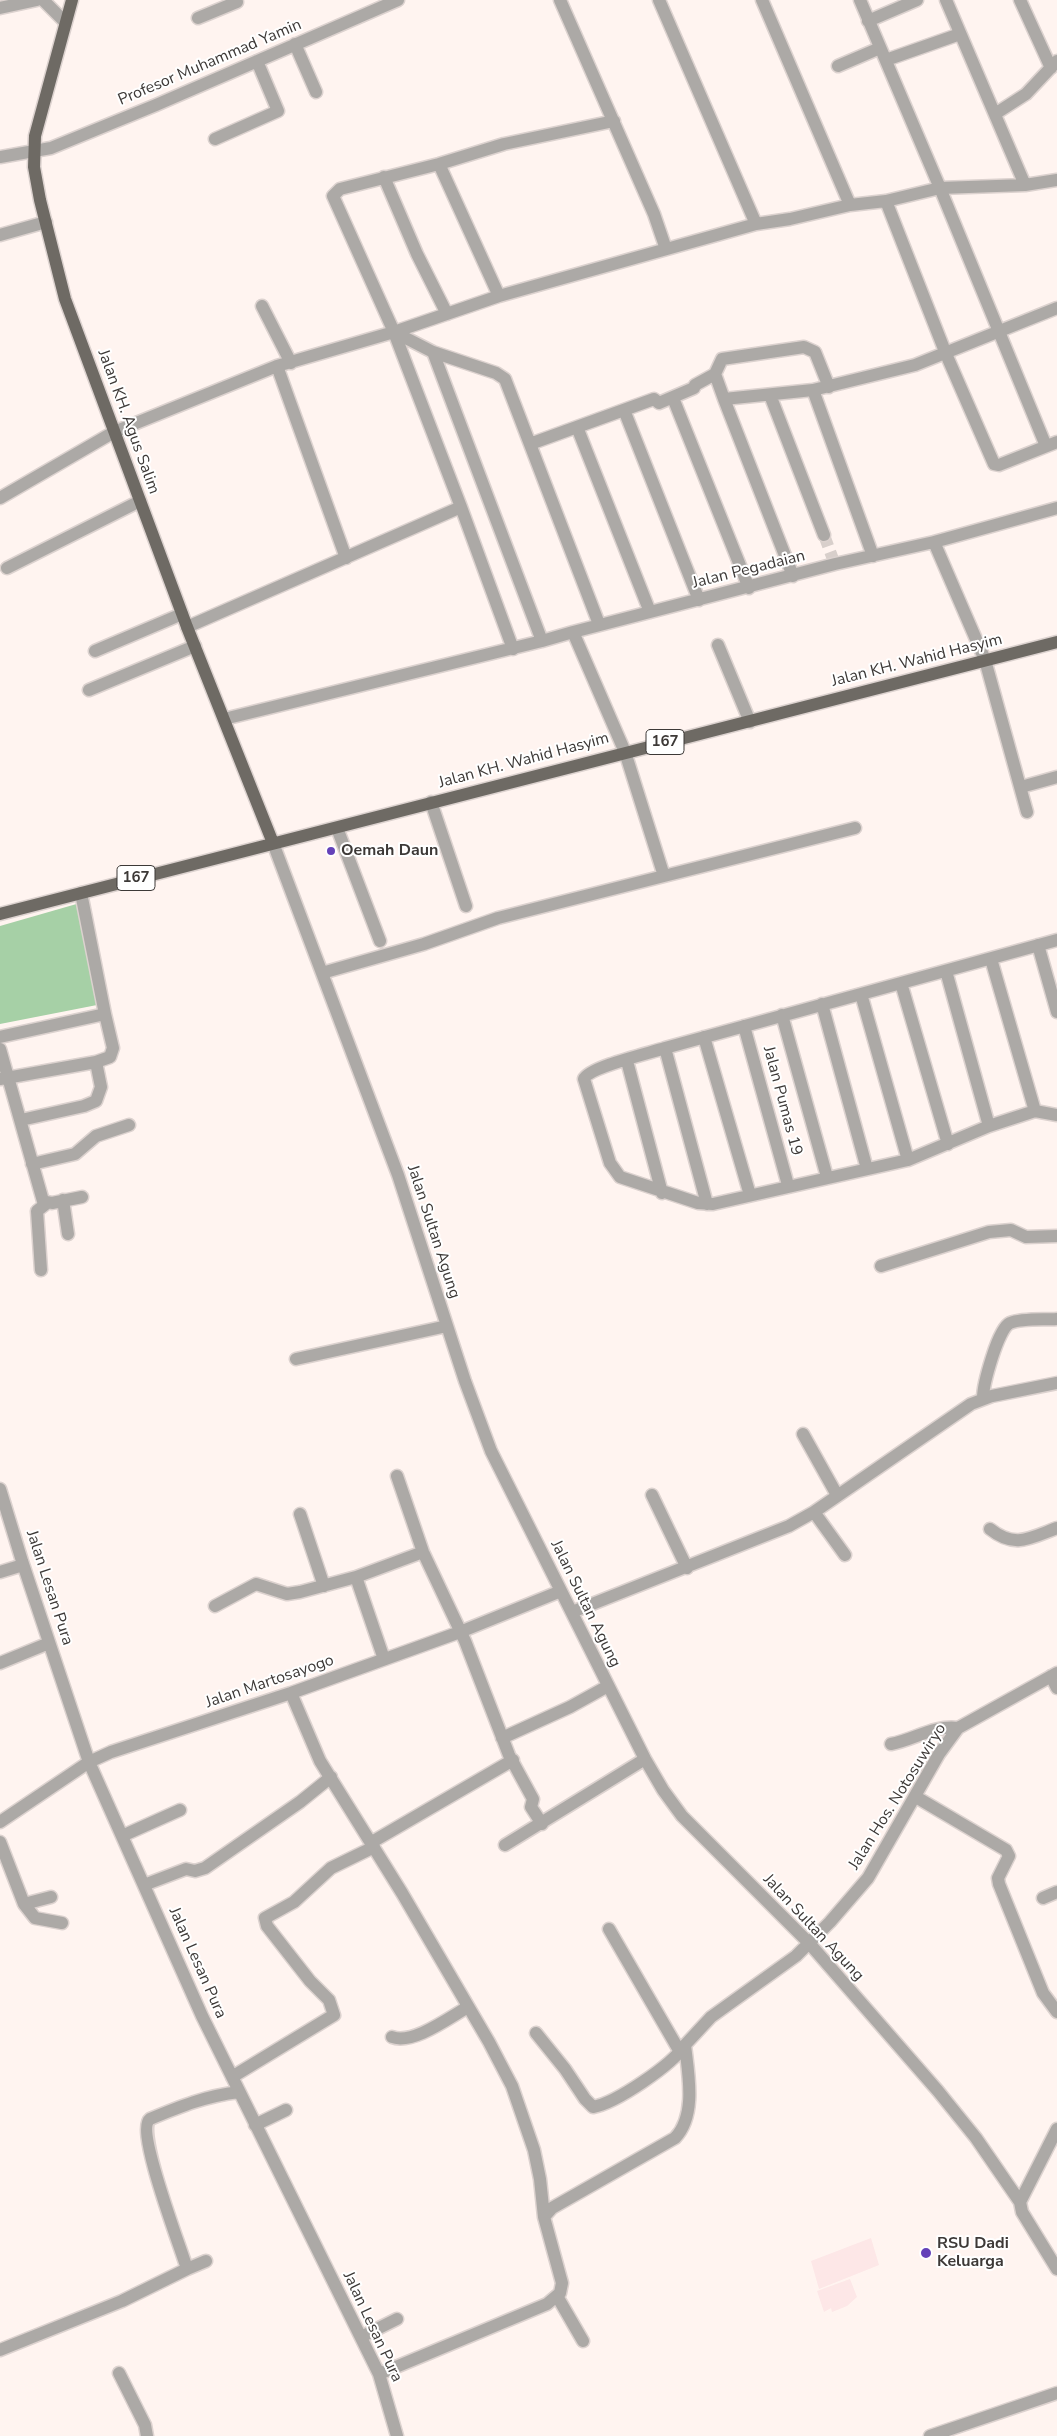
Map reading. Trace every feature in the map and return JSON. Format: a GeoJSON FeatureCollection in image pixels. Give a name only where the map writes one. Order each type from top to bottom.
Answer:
{"type":"FeatureCollection","features":[{"type":"Feature","properties":{"kind":"main road","name":"Jalan KH. Agus Salim"},"geometry":{"type":"LineString","coordinates":[[72,0],[35,136],[34,167],[46,222],[65,299],[182,614],[272,843]]}},
{"type":"Feature","properties":{"kind":"main road","name":"Jalan KH. Wahid Hasyim"},"geometry":{"type":"LineString","coordinates":[[0,914],[625,752],[750,722],[876,687],[1057,642]]}},
{"type":"Feature","properties":{"kind":"street"},"geometry":{"type":"LineString","coordinates":[[0,7],[38,0]]}},
{"type":"Feature","properties":{"kind":"street"},"geometry":{"type":"LineString","coordinates":[[43,0],[66,22]]}},
{"type":"Feature","properties":{"kind":"street","name":"Profesor Muhammad Yamin"},"geometry":{"type":"LineString","coordinates":[[34,151],[51,148],[398,0]]}},
{"type":"Feature","properties":{"kind":"street"},"geometry":{"type":"LineString","coordinates":[[560,0],[614,121],[659,227],[666,249]]}},
{"type":"Feature","properties":{"kind":"street"},"geometry":{"type":"LineString","coordinates":[[659,0],[756,224]]}},
{"type":"Feature","properties":{"kind":"street"},"geometry":{"type":"LineString","coordinates":[[762,0],[850,205]]}},
{"type":"Feature","properties":{"kind":"street"},"geometry":{"type":"LineString","coordinates":[[860,0],[940,188],[998,333],[1052,444],[999,465],[992,460],[946,354],[886,201]]}},
{"type":"Feature","properties":{"kind":"street"},"geometry":{"type":"LineString","coordinates":[[868,21],[917,0]]}},
{"type":"Feature","properties":{"kind":"street"},"geometry":{"type":"LineString","coordinates":[[946,0],[1025,185]]}},
{"type":"Feature","properties":{"kind":"street"},"geometry":{"type":"LineString","coordinates":[[995,114],[1026,94],[1054,64],[1020,0]]}},
{"type":"Feature","properties":{"kind":"street"},"geometry":{"type":"LineString","coordinates":[[198,18],[238,1]]}},
{"type":"Feature","properties":{"kind":"street"},"geometry":{"type":"LineString","coordinates":[[886,60],[960,34]]}},
{"type":"Feature","properties":{"kind":"street"},"geometry":{"type":"LineString","coordinates":[[295,44],[316,92]]}},
{"type":"Feature","properties":{"kind":"street"},"geometry":{"type":"LineString","coordinates":[[838,66],[880,48]]}},
{"type":"Feature","properties":{"kind":"street"},"geometry":{"type":"LineString","coordinates":[[215,139],[278,111],[257,61]]}},
{"type":"Feature","properties":{"kind":"street"},"geometry":{"type":"LineString","coordinates":[[513,649],[399,331],[333,196],[340,189],[440,164],[504,144],[614,121]]}},
{"type":"Feature","properties":{"kind":"street"},"geometry":{"type":"LineString","coordinates":[[0,157],[34,151]]}},
{"type":"Feature","properties":{"kind":"street"},"geometry":{"type":"LineString","coordinates":[[440,164],[499,296]]}},
{"type":"Feature","properties":{"kind":"street"},"geometry":{"type":"LineString","coordinates":[[384,177],[417,254],[446,314]]}},
{"type":"Feature","properties":{"kind":"street"},"geometry":{"type":"LineString","coordinates":[[0,498],[114,432],[277,366],[399,331],[499,296],[756,224],[790,219],[850,205],[886,201],[940,188],[1025,185],[1057,180]]}},
{"type":"Feature","properties":{"kind":"street"},"geometry":{"type":"LineString","coordinates":[[0,235],[46,222]]}},
{"type":"Feature","properties":{"kind":"street"},"geometry":{"type":"LineString","coordinates":[[262,306],[291,363]]}},
{"type":"Feature","properties":{"kind":"street"},"geometry":{"type":"LineString","coordinates":[[724,399],[813,390],[915,364],[946,354],[1057,308]]}},
{"type":"Feature","properties":{"kind":"street"},"geometry":{"type":"LineString","coordinates":[[399,331],[433,352],[501,374],[508,386],[599,624]]}},
{"type":"Feature","properties":{"kind":"street"},"geometry":{"type":"LineString","coordinates":[[530,444],[654,399],[659,403],[673,398],[694,388],[695,385],[715,374],[722,359],[804,347],[814,352],[829,386]]}},
{"type":"Feature","properties":{"kind":"street"},"geometry":{"type":"LineString","coordinates":[[433,352],[542,641]]}},
{"type":"Feature","properties":{"kind":"street"},"geometry":{"type":"LineString","coordinates":[[277,366],[346,558]]}},
{"type":"Feature","properties":{"kind":"street"},"geometry":{"type":"LineString","coordinates":[[715,374],[793,576]]}},
{"type":"Feature","properties":{"kind":"street"},"geometry":{"type":"LineString","coordinates":[[813,390],[873,556]]}},
{"type":"Feature","properties":{"kind":"street"},"geometry":{"type":"LineString","coordinates":[[770,395],[824,535]]}},
{"type":"Feature","properties":{"kind":"street"},"geometry":{"type":"LineString","coordinates":[[673,398],[749,588]]}},
{"type":"Feature","properties":{"kind":"street"},"geometry":{"type":"LineString","coordinates":[[624,410],[698,600]]}},
{"type":"Feature","properties":{"kind":"street"},"geometry":{"type":"LineString","coordinates":[[577,428],[650,612]]}},
{"type":"Feature","properties":{"kind":"street"},"geometry":{"type":"LineString","coordinates":[[7,568],[140,501]]}},
{"type":"Feature","properties":{"kind":"street"},"geometry":{"type":"LineString","coordinates":[[187,627],[461,507]]}},
{"type":"Feature","properties":{"kind":"street","name":"Jalan Pegadaian"},"geometry":{"type":"LineString","coordinates":[[224,719],[513,649],[599,624],[749,588],[834,563],[934,542],[1057,508]]}},
{"type":"Feature","properties":{"kind":"street"},"geometry":{"type":"LineString","coordinates":[[934,542],[985,660],[1027,812]]}},
{"type":"Feature","properties":{"kind":"street"},"geometry":{"type":"LineString","coordinates":[[95,651],[182,614]]}},
{"type":"Feature","properties":{"kind":"street"},"geometry":{"type":"LineString","coordinates":[[573,632],[625,752],[664,876]]}},
{"type":"Feature","properties":{"kind":"street"},"geometry":{"type":"LineString","coordinates":[[718,645],[750,722]]}},
{"type":"Feature","properties":{"kind":"street"},"geometry":{"type":"LineString","coordinates":[[89,690],[195,646]]}},
{"type":"Feature","properties":{"kind":"street"},"geometry":{"type":"LineString","coordinates":[[1021,787],[1057,777]]}},
{"type":"Feature","properties":{"kind":"street"},"geometry":{"type":"LineString","coordinates":[[430,802],[466,906]]}},
{"type":"Feature","properties":{"kind":"street"},"geometry":{"type":"LineString","coordinates":[[337,828],[380,941]]}},
{"type":"Feature","properties":{"kind":"street"},"geometry":{"type":"LineString","coordinates":[[322,973],[424,944],[498,918],[855,828]]}},
{"type":"Feature","properties":{"kind":"street","name":"Jalan Sultan Agung"},"geometry":{"type":"LineString","coordinates":[[272,843],[398,1175],[447,1326],[491,1451],[645,1759],[663,1790],[682,1816],[809,1943],[976,2138],[1020,2202],[1022,2212],[1057,2269]]}},
{"type":"Feature","properties":{"kind":"street"},"geometry":{"type":"LineString","coordinates":[[4,1078],[96,1062],[110,1057],[112,1053],[81,893]]}},
{"type":"Feature","properties":{"kind":"street"},"geometry":{"type":"LineString","coordinates":[[1057,940],[665,1048],[585,1075],[585,1084],[610,1163],[616,1174],[620,1178],[662,1193],[707,1204],[908,1160],[989,1126],[1035,1110],[1057,1115]]}},
{"type":"Feature","properties":{"kind":"street"},"geometry":{"type":"LineString","coordinates":[[1038,946],[1057,1012]]}},
{"type":"Feature","properties":{"kind":"street"},"geometry":{"type":"LineString","coordinates":[[991,959],[1035,1110]]}},
{"type":"Feature","properties":{"kind":"street"},"geometry":{"type":"LineString","coordinates":[[946,971],[989,1126]]}},
{"type":"Feature","properties":{"kind":"street"},"geometry":{"type":"LineString","coordinates":[[901,983],[948,1144]]}},
{"type":"Feature","properties":{"kind":"street"},"geometry":{"type":"LineString","coordinates":[[861,994],[908,1160]]}},
{"type":"Feature","properties":{"kind":"street"},"geometry":{"type":"LineString","coordinates":[[822,1004],[867,1170]]}},
{"type":"Feature","properties":{"kind":"street"},"geometry":{"type":"LineString","coordinates":[[0,1037],[105,1014]]}},
{"type":"Feature","properties":{"kind":"street"},"geometry":{"type":"LineString","coordinates":[[782,1015],[827,1177]]}},
{"type":"Feature","properties":{"kind":"street","name":"Jalan Pumas 19"},"geometry":{"type":"LineString","coordinates":[[744,1026],[788,1185]]}},
{"type":"Feature","properties":{"kind":"street"},"geometry":{"type":"LineString","coordinates":[[704,1037],[750,1195]]}},
{"type":"Feature","properties":{"kind":"street"},"geometry":{"type":"LineString","coordinates":[[665,1048],[707,1204]]}},
{"type":"Feature","properties":{"kind":"street"},"geometry":{"type":"LineString","coordinates":[[0,1049],[4,1078],[21,1120],[41,1196],[47,1203]]}},
{"type":"Feature","properties":{"kind":"street"},"geometry":{"type":"LineString","coordinates":[[627,1061],[662,1193]]}},
{"type":"Feature","properties":{"kind":"street"},"geometry":{"type":"LineString","coordinates":[[21,1120],[84,1106],[96,1101],[101,1087],[96,1062]]}},
{"type":"Feature","properties":{"kind":"street"},"geometry":{"type":"LineString","coordinates":[[32,1164],[75,1154],[96,1136],[130,1125]]}},
{"type":"Feature","properties":{"kind":"street"},"geometry":{"type":"LineString","coordinates":[[41,1270],[37,1211],[47,1203],[82,1197]]}},
{"type":"Feature","properties":{"kind":"street"},"geometry":{"type":"LineString","coordinates":[[63,1200],[68,1234]]}},
{"type":"Feature","properties":{"kind":"street"},"geometry":{"type":"LineString","coordinates":[[881,1266],[989,1232],[1011,1230],[1026,1237],[1057,1236]]}},
{"type":"Feature","properties":{"kind":"street"},"geometry":{"type":"LineString","coordinates":[[983,1398],[984,1382],[1004,1328],[1013,1322],[1057,1319]]}},
{"type":"Feature","properties":{"kind":"street"},"geometry":{"type":"LineString","coordinates":[[296,1359],[447,1326]]}},
{"type":"Feature","properties":{"kind":"street"},"geometry":{"type":"LineString","coordinates":[[572,1612],[789,1526],[814,1512],[971,1404],[983,1398],[1057,1383]]}},
{"type":"Feature","properties":{"kind":"street"},"geometry":{"type":"LineString","coordinates":[[803,1434],[837,1495]]}},
{"type":"Feature","properties":{"kind":"street"},"geometry":{"type":"LineString","coordinates":[[397,1476],[423,1552],[483,1684],[502,1738],[533,1799],[531,1807],[542,1824]]}},
{"type":"Feature","properties":{"kind":"street","name":"Jalan Lesan Pura"},"geometry":{"type":"LineString","coordinates":[[0,1489],[23,1565],[89,1762],[239,2092],[379,2374],[397,2436]]}},
{"type":"Feature","properties":{"kind":"street"},"geometry":{"type":"LineString","coordinates":[[652,1494],[687,1568]]}},
{"type":"Feature","properties":{"kind":"street"},"geometry":{"type":"LineString","coordinates":[[814,1512],[845,1555]]}},
{"type":"Feature","properties":{"kind":"street"},"geometry":{"type":"LineString","coordinates":[[300,1514],[324,1586]]}},
{"type":"Feature","properties":{"kind":"street"},"geometry":{"type":"LineString","coordinates":[[990,1529],[1003,1538],[1018,1541],[1057,1528]]}},
{"type":"Feature","properties":{"kind":"street"},"geometry":{"type":"LineString","coordinates":[[215,1606],[256,1584],[287,1594],[356,1577],[423,1552]]}},
{"type":"Feature","properties":{"kind":"street"},"geometry":{"type":"LineString","coordinates":[[0,1572],[23,1565]]}},
{"type":"Feature","properties":{"kind":"street"},"geometry":{"type":"LineString","coordinates":[[356,1577],[384,1659]]}},
{"type":"Feature","properties":{"kind":"street","name":"Jalan Martosayogo"},"geometry":{"type":"LineString","coordinates":[[0,1822],[89,1762],[142,1741],[291,1693],[460,1632],[561,1591]]}},
{"type":"Feature","properties":{"kind":"street"},"geometry":{"type":"LineString","coordinates":[[0,1663],[49,1643]]}},
{"type":"Feature","properties":{"kind":"street"},"geometry":{"type":"LineString","coordinates":[[1054,1675],[1057,1688]]}},
{"type":"Feature","properties":{"kind":"street","name":"Jalan Hos. Notosuwiryo"},"geometry":{"type":"LineString","coordinates":[[536,2033],[565,2069],[584,2100],[592,2107],[620,2095],[669,2064],[711,2017],[796,1956],[868,1878],[939,1754],[958,1728],[1054,1675]]}},
{"type":"Feature","properties":{"kind":"street"},"geometry":{"type":"LineString","coordinates":[[502,1738],[570,1707],[608,1686]]}},
{"type":"Feature","properties":{"kind":"street"},"geometry":{"type":"LineString","coordinates":[[291,1693],[307,1735],[489,2042],[520,2104],[540,2179],[544,2218],[562,2283],[562,2289],[547,2304],[379,2374]]}},
{"type":"Feature","properties":{"kind":"street"},"geometry":{"type":"LineString","coordinates":[[891,1744],[907,1741],[937,1728],[958,1728]]}},
{"type":"Feature","properties":{"kind":"street"},"geometry":{"type":"LineString","coordinates":[[505,1845],[645,1759]]}},
{"type":"Feature","properties":{"kind":"street"},"geometry":{"type":"LineString","coordinates":[[232,2077],[334,2015],[328,2000],[310,1982],[267,1926],[265,1918],[294,1902],[331,1868],[373,1845],[513,1760]]}},
{"type":"Feature","properties":{"kind":"street"},"geometry":{"type":"LineString","coordinates":[[144,1885],[186,1869],[195,1871],[205,1868],[293,1808],[331,1777]]}},
{"type":"Feature","properties":{"kind":"street"},"geometry":{"type":"LineString","coordinates":[[916,1797],[1006,1850],[1009,1856],[998,1878],[998,1884],[1043,1993],[1057,2012]]}},
{"type":"Feature","properties":{"kind":"street"},"geometry":{"type":"LineString","coordinates":[[122,1836],[180,1810]]}},
{"type":"Feature","properties":{"kind":"street"},"geometry":{"type":"LineString","coordinates":[[0,1842],[24,1904],[35,1918],[62,1923]]}},
{"type":"Feature","properties":{"kind":"street"},"geometry":{"type":"LineString","coordinates":[[1044,1898],[1057,1892]]}},
{"type":"Feature","properties":{"kind":"street"},"geometry":{"type":"LineString","coordinates":[[24,1904],[51,1897]]}},
{"type":"Feature","properties":{"kind":"street"},"geometry":{"type":"LineString","coordinates":[[544,2218],[552,2208],[675,2138],[680,2133],[688,2103],[690,2085],[682,2048],[610,1929]]}},
{"type":"Feature","properties":{"kind":"street"},"geometry":{"type":"LineString","coordinates":[[392,2037],[399,2040],[416,2036],[468,2007]]}},
{"type":"Feature","properties":{"kind":"street"},"geometry":{"type":"LineString","coordinates":[[187,2269],[149,2153],[147,2121],[199,2099],[213,2095],[239,2092]]}},
{"type":"Feature","properties":{"kind":"street"},"geometry":{"type":"LineString","coordinates":[[255,2125],[286,2110]]}},
{"type":"Feature","properties":{"kind":"street"},"geometry":{"type":"LineString","coordinates":[[1020,2202],[1057,2128]]}},
{"type":"Feature","properties":{"kind":"street"},"geometry":{"type":"LineString","coordinates":[[0,2350],[122,2301],[206,2261]]}},
{"type":"Feature","properties":{"kind":"street"},"geometry":{"type":"LineString","coordinates":[[557,2296],[582,2341]]}},
{"type":"Feature","properties":{"kind":"street"},"geometry":{"type":"LineString","coordinates":[[361,2337],[397,2319]]}},
{"type":"Feature","properties":{"kind":"street"},"geometry":{"type":"LineString","coordinates":[[119,2373],[145,2425],[147,2436]]}},
{"type":"Feature","properties":{"kind":"street"},"geometry":{"type":"LineString","coordinates":[[930,2436],[1057,2393]]}},
{"type":"Feature","properties":{"kind":"shaded area"},"geometry":{"type":"Polygon","coordinates":[[[871,2238],[879,2265],[819,2289],[811,2261],[871,2238]]]}},
{"type":"Feature","properties":{"kind":"shaded area"},"geometry":{"type":"Polygon","coordinates":[[[850,2279],[857,2297],[847,2306],[832,2312],[831,2308],[824,2312],[817,2291],[850,2279]]]}},
{"type":"Feature","properties":{"kind":"green space"},"geometry":{"type":"Polygon","coordinates":[[[80,903],[97,1005],[0,1024],[0,926],[80,903]]]}},
{"type":"Feature","properties":{"kind":"tunnel"},"geometry":{"type":"LineString","coordinates":[[824,535],[834,562]]}},
{"type":"Feature","properties":{"kind":"place","name":"Oemah Daun"},"geometry":{"type":"Point","coordinates":[331,851]}},
{"type":"Feature","properties":{"kind":"place","name":"RSU Dadi Keluarga"},"geometry":{"type":"Point","coordinates":[926,2253]}}]}
